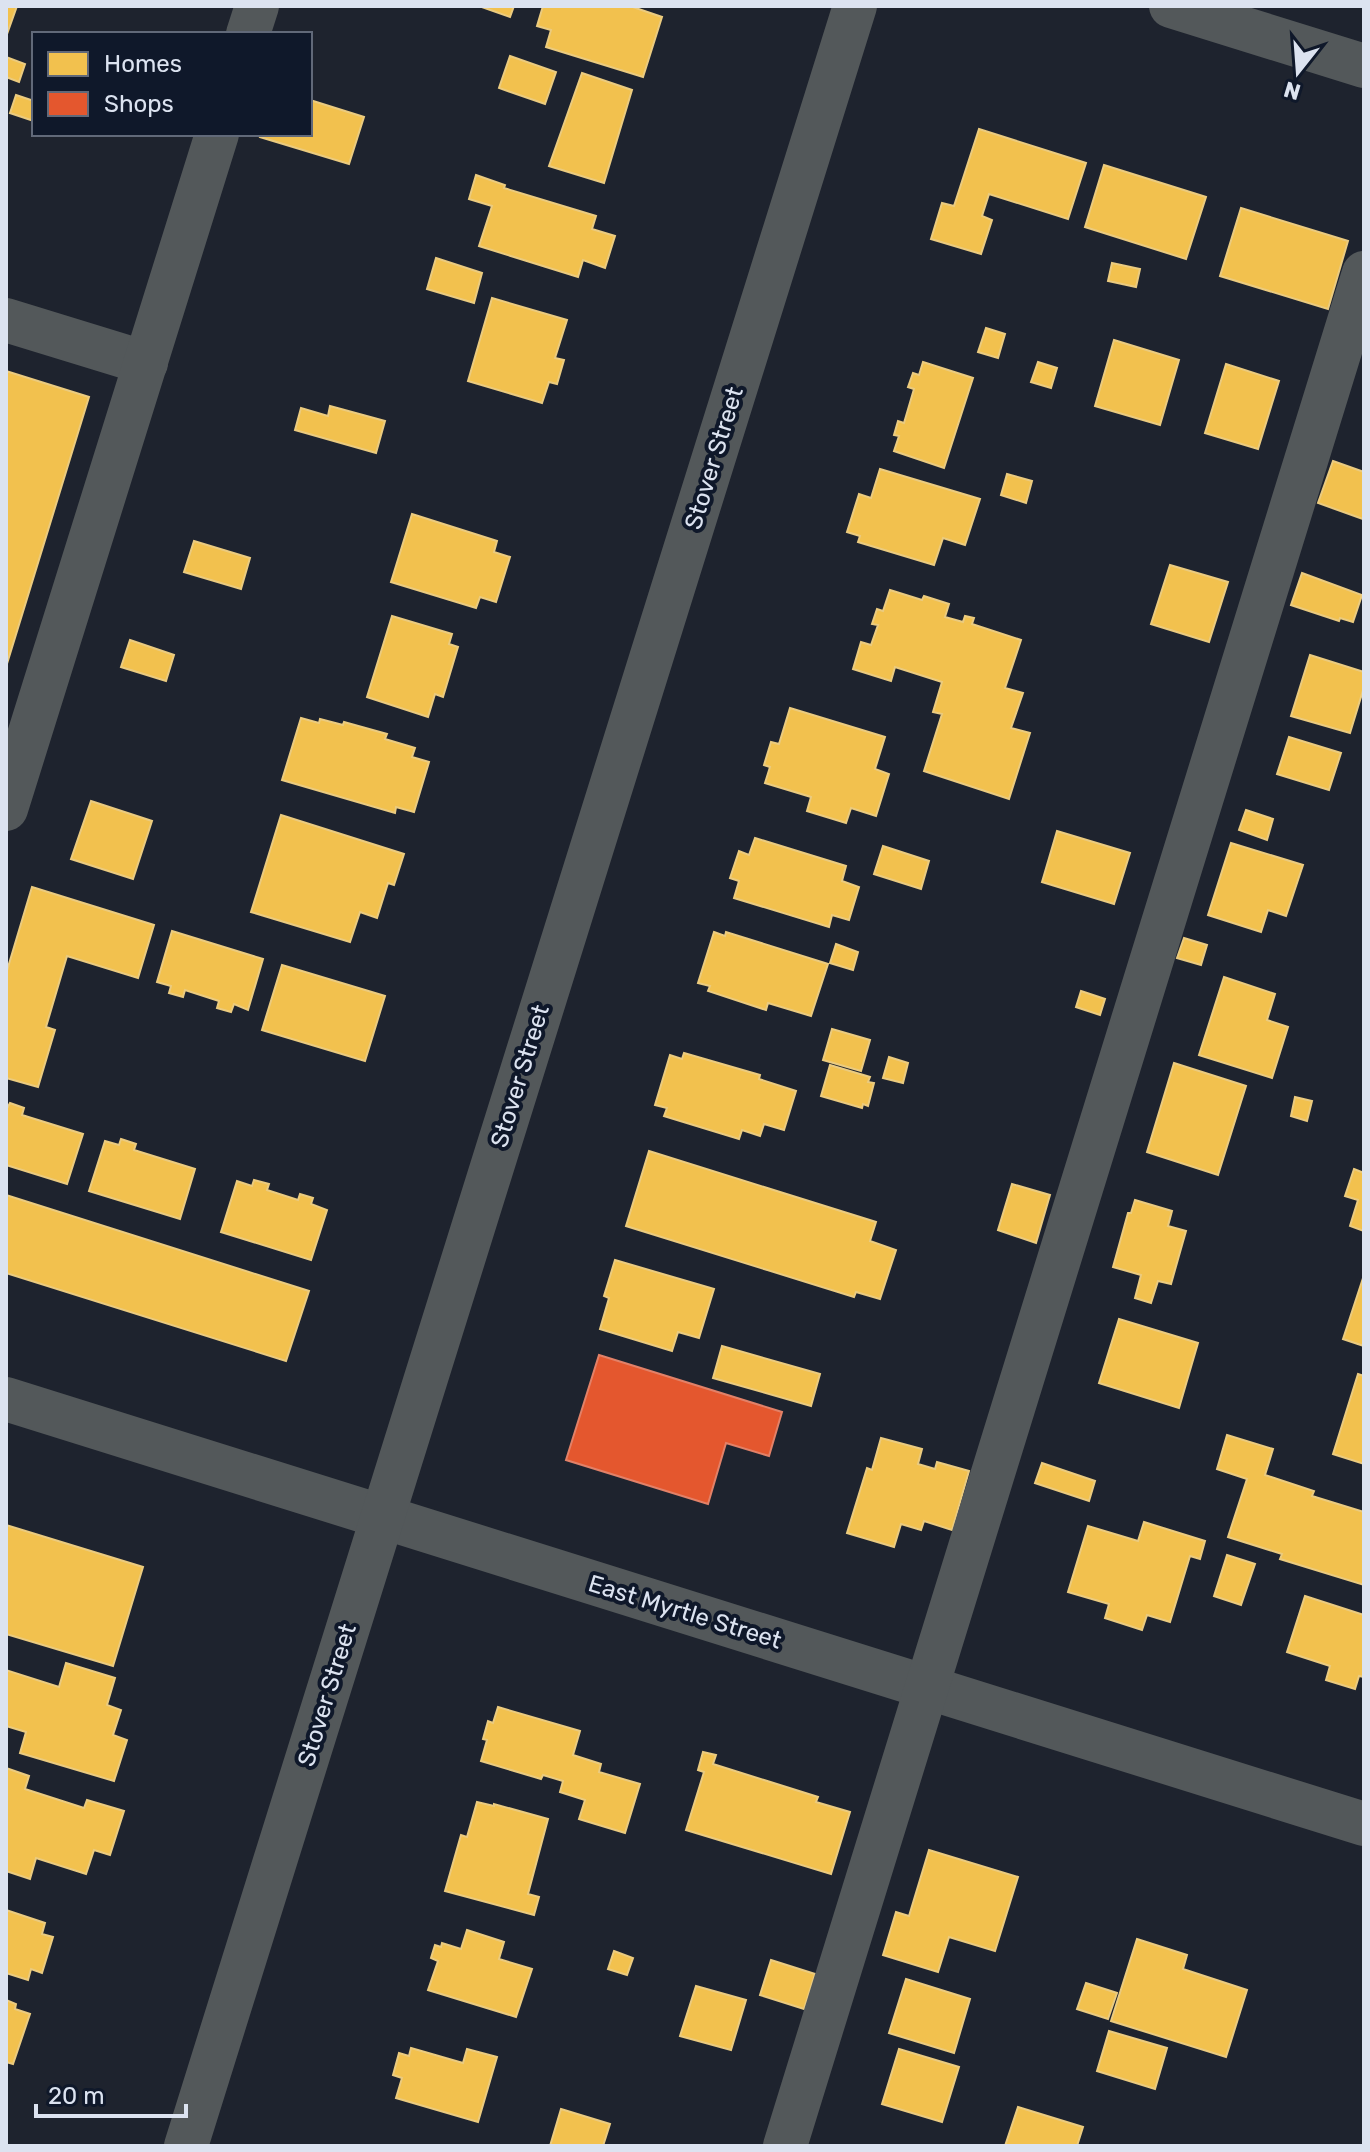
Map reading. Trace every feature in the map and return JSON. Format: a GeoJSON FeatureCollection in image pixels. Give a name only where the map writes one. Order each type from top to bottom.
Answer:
{"type":"FeatureCollection","features":[{"type":"Feature","properties":{"kind":"street"},"geometry":{"type":"LineString","coordinates":[[249,32],[257,6]]}},
{"type":"Feature","properties":{"kind":"street","name":"Stover Street"},"geometry":{"type":"LineString","coordinates":[[186,2146],[855,6]]}},
{"type":"Feature","properties":{"kind":"street"},"geometry":{"type":"LineString","coordinates":[[1171,6],[1364,66]]}},
{"type":"Feature","properties":{"kind":"street"},"geometry":{"type":"LineString","coordinates":[[6,809],[216,136]]}},
{"type":"Feature","properties":{"kind":"street"},"geometry":{"type":"LineString","coordinates":[[785,2146],[1364,273]]}},
{"type":"Feature","properties":{"kind":"street"},"geometry":{"type":"LineString","coordinates":[[6,320],[146,363]]}},
{"type":"Feature","properties":{"kind":"street","name":"East Myrtle Street"},"geometry":{"type":"LineString","coordinates":[[6,1399],[1364,1824]]}},
{"type":"Feature","properties":{"kind":"building: Homes"},"geometry":{"type":"Polygon","coordinates":[[[6,6],[17,6],[6,37],[6,6]]]}},
{"type":"Feature","properties":{"kind":"building: Homes"},"geometry":{"type":"Polygon","coordinates":[[[479,6],[514,6],[510,17],[479,6]]]}},
{"type":"Feature","properties":{"kind":"building: Homes"},"geometry":{"type":"Polygon","coordinates":[[[543,6],[630,6],[662,17],[643,77],[546,47],[551,30],[537,26],[543,6]]]}},
{"type":"Feature","properties":{"kind":"building: Homes"},"geometry":{"type":"Polygon","coordinates":[[[510,56],[556,72],[545,104],[499,88],[510,56]]]}},
{"type":"Feature","properties":{"kind":"building: Homes"},"geometry":{"type":"Polygon","coordinates":[[[6,57],[25,64],[19,82],[6,77],[6,57]]]}},
{"type":"Feature","properties":{"kind":"building: Homes"},"geometry":{"type":"Polygon","coordinates":[[[582,73],[632,90],[604,183],[549,166],[582,73]]]}},
{"type":"Feature","properties":{"kind":"building: Homes"},"geometry":{"type":"Polygon","coordinates":[[[16,95],[32,100],[32,120],[10,113],[16,95]]]}},
{"type":"Feature","properties":{"kind":"building: Homes"},"geometry":{"type":"Polygon","coordinates":[[[312,101],[364,117],[349,164],[260,137],[312,136],[312,101]]]}},
{"type":"Feature","properties":{"kind":"building: Homes"},"geometry":{"type":"Polygon","coordinates":[[[979,129],[1086,163],[1068,219],[989,194],[982,216],[992,220],[981,254],[931,239],[942,203],[954,206],[979,129]]]}},
{"type":"Feature","properties":{"kind":"building: Homes"},"geometry":{"type":"Polygon","coordinates":[[[1104,165],[1206,197],[1186,259],[1085,227],[1104,165]]]}},
{"type":"Feature","properties":{"kind":"building: Homes"},"geometry":{"type":"Polygon","coordinates":[[[476,175],[505,185],[504,188],[596,216],[592,229],[615,236],[605,268],[583,260],[578,277],[479,246],[492,206],[469,199],[476,175]]]}},
{"type":"Feature","properties":{"kind":"building: Homes"},"geometry":{"type":"Polygon","coordinates":[[[1241,208],[1348,241],[1328,309],[1220,276],[1241,208]]]}},
{"type":"Feature","properties":{"kind":"building: Homes"},"geometry":{"type":"Polygon","coordinates":[[[436,258],[482,273],[474,303],[427,289],[436,258]]]}},
{"type":"Feature","properties":{"kind":"building: Homes"},"geometry":{"type":"Polygon","coordinates":[[[1112,263],[1140,269],[1136,287],[1108,281],[1112,263]]]}},
{"type":"Feature","properties":{"kind":"building: Homes"},"geometry":{"type":"Polygon","coordinates":[[[492,298],[567,320],[555,358],[564,360],[557,384],[549,382],[542,403],[468,381],[492,298]]]}},
{"type":"Feature","properties":{"kind":"building: Homes"},"geometry":{"type":"Polygon","coordinates":[[[986,328],[1005,334],[998,358],[978,352],[986,328]]]}},
{"type":"Feature","properties":{"kind":"building: Homes"},"geometry":{"type":"Polygon","coordinates":[[[1114,340],[1179,360],[1160,425],[1095,406],[1114,340]]]}},
{"type":"Feature","properties":{"kind":"building: Homes"},"geometry":{"type":"Polygon","coordinates":[[[923,362],[973,378],[944,468],[894,451],[899,436],[894,435],[898,421],[904,423],[914,389],[908,387],[913,373],[919,375],[923,362]]]}},
{"type":"Feature","properties":{"kind":"building: Homes"},"geometry":{"type":"Polygon","coordinates":[[[1038,362],[1057,368],[1051,388],[1031,382],[1038,362]]]}},
{"type":"Feature","properties":{"kind":"building: Homes"},"geometry":{"type":"Polygon","coordinates":[[[1226,364],[1279,381],[1258,449],[1205,433],[1226,364]]]}},
{"type":"Feature","properties":{"kind":"building: Homes"},"geometry":{"type":"Polygon","coordinates":[[[6,371],[89,397],[6,667],[6,371]]]}},
{"type":"Feature","properties":{"kind":"building: Homes"},"geometry":{"type":"Polygon","coordinates":[[[330,406],[385,421],[376,453],[295,430],[301,408],[328,416],[330,406]]]}},
{"type":"Feature","properties":{"kind":"building: Homes"},"geometry":{"type":"Polygon","coordinates":[[[1333,461],[1364,472],[1363,519],[1318,503],[1333,461]]]}},
{"type":"Feature","properties":{"kind":"building: Homes"},"geometry":{"type":"Polygon","coordinates":[[[880,469],[980,499],[965,545],[943,538],[934,565],[858,542],[860,536],[847,532],[859,494],[871,498],[880,469]]]}},
{"type":"Feature","properties":{"kind":"building: Homes"},"geometry":{"type":"Polygon","coordinates":[[[1007,474],[1032,481],[1026,503],[1001,495],[1007,474]]]}},
{"type":"Feature","properties":{"kind":"building: Homes"},"geometry":{"type":"Polygon","coordinates":[[[412,514],[497,541],[494,552],[510,557],[496,602],[480,597],[476,608],[391,582],[412,514]]]}},
{"type":"Feature","properties":{"kind":"building: Homes"},"geometry":{"type":"Polygon","coordinates":[[[194,541],[250,558],[241,589],[184,572],[194,541]]]}},
{"type":"Feature","properties":{"kind":"building: Homes"},"geometry":{"type":"Polygon","coordinates":[[[1170,565],[1228,582],[1209,642],[1151,624],[1170,565]]]}},
{"type":"Feature","properties":{"kind":"building: Homes"},"geometry":{"type":"Polygon","coordinates":[[[1302,573],[1362,595],[1353,622],[1340,618],[1339,621],[1291,605],[1302,573]]]}},
{"type":"Feature","properties":{"kind":"building: Homes"},"geometry":{"type":"Polygon","coordinates":[[[890,590],[949,604],[945,617],[963,622],[965,616],[974,618],[972,624],[1021,640],[1005,688],[1023,693],[1011,728],[1030,733],[1009,799],[924,771],[942,714],[933,712],[942,682],[895,667],[891,681],[853,669],[861,642],[871,645],[878,625],[872,624],[877,609],[883,611],[890,590]]]}},
{"type":"Feature","properties":{"kind":"building: Homes"},"geometry":{"type":"Polygon","coordinates":[[[392,616],[452,634],[449,644],[458,647],[443,697],[435,694],[428,717],[367,697],[392,616]]]}},
{"type":"Feature","properties":{"kind":"building: Homes"},"geometry":{"type":"Polygon","coordinates":[[[130,640],[174,655],[166,681],[121,667],[130,640]]]}},
{"type":"Feature","properties":{"kind":"building: Homes"},"geometry":{"type":"Polygon","coordinates":[[[1310,655],[1364,672],[1364,687],[1350,733],[1291,716],[1310,655]]]}},
{"type":"Feature","properties":{"kind":"building: Homes"},"geometry":{"type":"Polygon","coordinates":[[[790,708],[885,737],[875,769],[889,774],[876,816],[851,808],[846,823],[807,811],[811,797],[765,783],[770,767],[764,765],[771,742],[779,744],[790,708]]]}},
{"type":"Feature","properties":{"kind":"building: Homes"},"geometry":{"type":"Polygon","coordinates":[[[301,718],[319,723],[320,719],[343,725],[344,722],[387,734],[385,739],[415,748],[412,757],[429,762],[414,812],[396,807],[395,813],[282,780],[301,718]]]}},
{"type":"Feature","properties":{"kind":"building: Homes"},"geometry":{"type":"Polygon","coordinates":[[[1289,737],[1341,753],[1329,790],[1277,774],[1289,737]]]}},
{"type":"Feature","properties":{"kind":"building: Homes"},"geometry":{"type":"Polygon","coordinates":[[[91,801],[152,821],[133,879],[71,859],[91,801]]]}},
{"type":"Feature","properties":{"kind":"building: Homes"},"geometry":{"type":"Polygon","coordinates":[[[1246,810],[1273,819],[1267,840],[1239,830],[1246,810]]]}},
{"type":"Feature","properties":{"kind":"building: Homes"},"geometry":{"type":"Polygon","coordinates":[[[281,815],[404,854],[394,885],[388,883],[377,918],[360,912],[350,942],[251,912],[281,815]]]}},
{"type":"Feature","properties":{"kind":"building: Homes"},"geometry":{"type":"Polygon","coordinates":[[[1057,831],[1130,853],[1114,904],[1042,882],[1057,831]]]}},
{"type":"Feature","properties":{"kind":"building: Homes"},"geometry":{"type":"Polygon","coordinates":[[[755,838],[846,866],[842,881],[859,887],[849,920],[832,915],[829,927],[734,898],[739,881],[730,878],[739,851],[749,855],[755,838]]]}},
{"type":"Feature","properties":{"kind":"building: Homes"},"geometry":{"type":"Polygon","coordinates":[[[1231,843],[1303,865],[1286,916],[1268,910],[1261,932],[1208,915],[1231,843]]]}},
{"type":"Feature","properties":{"kind":"building: Homes"},"geometry":{"type":"Polygon","coordinates":[[[883,846],[929,861],[921,889],[874,874],[883,846]]]}},
{"type":"Feature","properties":{"kind":"building: Homes"},"geometry":{"type":"Polygon","coordinates":[[[32,887],[154,925],[138,978],[67,956],[46,1027],[55,1030],[38,1087],[6,1078],[6,974],[32,887]]]}},
{"type":"Feature","properties":{"kind":"building: Homes"},"geometry":{"type":"Polygon","coordinates":[[[172,931],[263,959],[248,1010],[234,1004],[231,1012],[217,1008],[219,1001],[185,990],[183,997],[169,993],[171,986],[157,982],[172,931]]]}},
{"type":"Feature","properties":{"kind":"building: Homes"},"geometry":{"type":"Polygon","coordinates":[[[714,932],[725,936],[726,932],[828,964],[811,1016],[768,1003],[766,1010],[708,991],[710,986],[698,983],[714,932]]]}},
{"type":"Feature","properties":{"kind":"building: Homes"},"geometry":{"type":"Polygon","coordinates":[[[1184,938],[1207,945],[1201,965],[1177,958],[1184,938]]]}},
{"type":"Feature","properties":{"kind":"building: Homes"},"geometry":{"type":"Polygon","coordinates":[[[836,944],[858,952],[853,970],[830,963],[836,944]]]}},
{"type":"Feature","properties":{"kind":"building: Homes"},"geometry":{"type":"Polygon","coordinates":[[[282,965],[385,996],[365,1061],[262,1030],[282,965]]]}},
{"type":"Feature","properties":{"kind":"building: Homes"},"geometry":{"type":"Polygon","coordinates":[[[1224,977],[1275,994],[1267,1020],[1288,1027],[1272,1078],[1199,1055],[1224,977]]]}},
{"type":"Feature","properties":{"kind":"building: Homes"},"geometry":{"type":"Polygon","coordinates":[[[1081,991],[1105,999],[1100,1015],[1076,1007],[1081,991]]]}},
{"type":"Feature","properties":{"kind":"building: Homes"},"geometry":{"type":"Polygon","coordinates":[[[832,1029],[870,1040],[861,1071],[823,1060],[832,1029]]]}},
{"type":"Feature","properties":{"kind":"building: Homes"},"geometry":{"type":"Polygon","coordinates":[[[684,1053],[760,1075],[759,1079],[796,1091],[784,1130],[764,1124],[760,1136],[742,1130],[739,1139],[664,1116],[667,1108],[655,1105],[670,1055],[682,1059],[684,1053]]]}},
{"type":"Feature","properties":{"kind":"building: Homes"},"geometry":{"type":"Polygon","coordinates":[[[889,1057],[908,1063],[903,1083],[883,1078],[889,1057]]]}},
{"type":"Feature","properties":{"kind":"building: Homes"},"geometry":{"type":"Polygon","coordinates":[[[1174,1063],[1246,1086],[1218,1175],[1147,1152],[1174,1063]]]}},
{"type":"Feature","properties":{"kind":"building: Homes"},"geometry":{"type":"Polygon","coordinates":[[[830,1065],[870,1077],[868,1082],[874,1083],[868,1106],[863,1104],[862,1108],[821,1096],[830,1065]]]}},
{"type":"Feature","properties":{"kind":"building: Homes"},"geometry":{"type":"Polygon","coordinates":[[[1295,1097],[1312,1101],[1307,1121],[1291,1116],[1295,1097]]]}},
{"type":"Feature","properties":{"kind":"building: Homes"},"geometry":{"type":"Polygon","coordinates":[[[10,1103],[24,1108],[22,1115],[83,1134],[67,1184],[6,1165],[6,1110],[10,1103]]]}},
{"type":"Feature","properties":{"kind":"building: Homes"},"geometry":{"type":"Polygon","coordinates":[[[121,1139],[136,1144],[134,1150],[195,1169],[180,1219],[89,1191],[105,1141],[119,1145],[121,1139]]]}},
{"type":"Feature","properties":{"kind":"building: Homes"},"geometry":{"type":"Polygon","coordinates":[[[649,1151],[876,1222],[870,1241],[896,1250],[880,1299],[856,1292],[854,1297],[626,1226],[649,1151]]]}},
{"type":"Feature","properties":{"kind":"building: Homes"},"geometry":{"type":"Polygon","coordinates":[[[1354,1169],[1364,1173],[1364,1231],[1350,1226],[1358,1200],[1345,1196],[1354,1169]]]}},
{"type":"Feature","properties":{"kind":"building: Homes"},"geometry":{"type":"Polygon","coordinates":[[[254,1180],[269,1184],[267,1190],[298,1200],[300,1194],[313,1198],[311,1204],[327,1210],[311,1260],[221,1232],[237,1181],[252,1186],[254,1180]]]}},
{"type":"Feature","properties":{"kind":"building: Homes"},"geometry":{"type":"Polygon","coordinates":[[[1012,1184],[1050,1195],[1036,1243],[998,1230],[1012,1184]]]}},
{"type":"Feature","properties":{"kind":"building: Homes"},"geometry":{"type":"Polygon","coordinates":[[[6,1195],[309,1291],[286,1361],[6,1273],[6,1195]]]}},
{"type":"Feature","properties":{"kind":"building: Homes"},"geometry":{"type":"Polygon","coordinates":[[[1135,1200],[1172,1211],[1168,1226],[1186,1231],[1171,1284],[1158,1281],[1151,1303],[1135,1298],[1141,1275],[1113,1267],[1128,1213],[1131,1213],[1135,1200]]]}},
{"type":"Feature","properties":{"kind":"building: Homes"},"geometry":{"type":"Polygon","coordinates":[[[615,1260],[714,1289],[699,1338],[678,1332],[672,1351],[600,1329],[609,1298],[604,1296],[615,1260]]]}},
{"type":"Feature","properties":{"kind":"building: Homes"},"geometry":{"type":"Polygon","coordinates":[[[1364,1275],[1364,1346],[1343,1339],[1364,1275]]]}},
{"type":"Feature","properties":{"kind":"building: Homes"},"geometry":{"type":"Polygon","coordinates":[[[1119,1319],[1198,1343],[1179,1408],[1099,1383],[1119,1319]]]}},
{"type":"Feature","properties":{"kind":"building: Homes"},"geometry":{"type":"Polygon","coordinates":[[[722,1346],[820,1374],[811,1406],[713,1378],[722,1346]]]}},
{"type":"Feature","properties":{"kind":"building: Homes"},"geometry":{"type":"Polygon","coordinates":[[[1358,1374],[1364,1376],[1364,1464],[1333,1454],[1358,1374]]]}},
{"type":"Feature","properties":{"kind":"building: Homes"},"geometry":{"type":"Polygon","coordinates":[[[1227,1435],[1273,1449],[1265,1475],[1314,1491],[1312,1496],[1364,1512],[1364,1585],[1280,1559],[1282,1554],[1228,1537],[1247,1479],[1217,1469],[1227,1435]]]}},
{"type":"Feature","properties":{"kind":"building: Homes"},"geometry":{"type":"Polygon","coordinates":[[[881,1438],[922,1449],[918,1464],[935,1469],[937,1462],[969,1471],[952,1530],[924,1521],[921,1530],[901,1524],[894,1547],[847,1533],[867,1468],[872,1470],[881,1438]]]}},
{"type":"Feature","properties":{"kind":"building: Homes"},"geometry":{"type":"Polygon","coordinates":[[[1042,1463],[1095,1481],[1089,1501],[1035,1483],[1042,1463]]]}},
{"type":"Feature","properties":{"kind":"building: Homes"},"geometry":{"type":"Polygon","coordinates":[[[1144,1522],[1205,1541],[1200,1559],[1190,1556],[1170,1622],[1147,1615],[1142,1630],[1105,1618],[1109,1604],[1068,1592],[1088,1526],[1138,1541],[1144,1522]]]}},
{"type":"Feature","properties":{"kind":"building: Homes"},"geometry":{"type":"Polygon","coordinates":[[[6,1525],[143,1567],[113,1666],[6,1634],[6,1525]]]}},
{"type":"Feature","properties":{"kind":"building: Homes"},"geometry":{"type":"Polygon","coordinates":[[[1227,1555],[1255,1564],[1241,1605],[1214,1596],[1227,1555]]]}},
{"type":"Feature","properties":{"kind":"building: Homes"},"geometry":{"type":"Polygon","coordinates":[[[1305,1596],[1364,1615],[1364,1677],[1359,1676],[1355,1689],[1326,1680],[1330,1666],[1287,1652],[1305,1596]]]}},
{"type":"Feature","properties":{"kind":"building: Homes"},"geometry":{"type":"Polygon","coordinates":[[[66,1663],[115,1678],[107,1705],[121,1710],[113,1735],[127,1740],[114,1781],[20,1753],[26,1732],[6,1726],[6,1670],[59,1687],[66,1663]]]}},
{"type":"Feature","properties":{"kind":"building: Homes"},"geometry":{"type":"Polygon","coordinates":[[[498,1707],[580,1731],[573,1755],[601,1764],[599,1772],[640,1784],[625,1833],[579,1819],[585,1800],[560,1792],[563,1781],[543,1775],[541,1779],[481,1761],[488,1721],[493,1723],[498,1707]]]}},
{"type":"Feature","properties":{"kind":"building: Homes"},"geometry":{"type":"Polygon","coordinates":[[[703,1752],[716,1755],[713,1764],[818,1797],[816,1802],[850,1812],[831,1874],[686,1830],[704,1772],[698,1770],[703,1752]]]}},
{"type":"Feature","properties":{"kind":"building: Homes"},"geometry":{"type":"Polygon","coordinates":[[[6,1768],[29,1776],[25,1789],[84,1808],[87,1800],[124,1811],[110,1855],[94,1850],[86,1874],[36,1858],[30,1879],[6,1871],[6,1768]]]}},
{"type":"Feature","properties":{"kind":"building: Homes"},"geometry":{"type":"Polygon","coordinates":[[[477,1802],[548,1819],[528,1894],[539,1897],[534,1915],[445,1891],[461,1835],[467,1837],[477,1802]]]}},
{"type":"Feature","properties":{"kind":"building: Homes"},"geometry":{"type":"Polygon","coordinates":[[[929,1850],[1018,1877],[995,1951],[949,1937],[938,1972],[883,1955],[896,1912],[909,1916],[929,1850]]]}},
{"type":"Feature","properties":{"kind":"building: Homes"},"geometry":{"type":"Polygon","coordinates":[[[6,1910],[45,1923],[42,1934],[53,1937],[42,1973],[31,1969],[28,1980],[6,1973],[6,1910]]]}},
{"type":"Feature","properties":{"kind":"building: Homes"},"geometry":{"type":"Polygon","coordinates":[[[467,1930],[504,1942],[499,1959],[532,1969],[516,2017],[428,1990],[438,1961],[431,1958],[435,1945],[441,1947],[442,1943],[461,1949],[467,1930]]]}},
{"type":"Feature","properties":{"kind":"building: Homes"},"geometry":{"type":"Polygon","coordinates":[[[1137,1939],[1187,1955],[1183,1969],[1247,1990],[1226,2057],[1111,2021],[1137,1939]]]}},
{"type":"Feature","properties":{"kind":"building: Homes"},"geometry":{"type":"Polygon","coordinates":[[[614,1951],[633,1958],[627,1975],[608,1969],[614,1951]]]}},
{"type":"Feature","properties":{"kind":"building: Homes"},"geometry":{"type":"Polygon","coordinates":[[[771,1960],[815,1974],[804,2009],[760,1995],[771,1960]]]}},
{"type":"Feature","properties":{"kind":"building: Homes"},"geometry":{"type":"Polygon","coordinates":[[[906,1979],[970,1999],[954,2053],[889,2033],[906,1979]]]}},
{"type":"Feature","properties":{"kind":"building: Homes"},"geometry":{"type":"Polygon","coordinates":[[[1086,1983],[1117,1993],[1108,2019],[1077,2009],[1086,1983]]]}},
{"type":"Feature","properties":{"kind":"building: Homes"},"geometry":{"type":"Polygon","coordinates":[[[696,1986],[746,2000],[731,2050],[680,2036],[696,1986]]]}},
{"type":"Feature","properties":{"kind":"building: Homes"},"geometry":{"type":"Polygon","coordinates":[[[6,2000],[16,2004],[15,2009],[30,2014],[13,2064],[6,2062],[6,2000]]]}},
{"type":"Feature","properties":{"kind":"building: Homes"},"geometry":{"type":"Polygon","coordinates":[[[1109,2031],[1167,2048],[1155,2089],[1097,2071],[1109,2031]]]}},
{"type":"Feature","properties":{"kind":"building: Homes"},"geometry":{"type":"Polygon","coordinates":[[[411,2048],[463,2063],[467,2049],[497,2057],[478,2122],[396,2098],[402,2078],[393,2075],[399,2053],[409,2056],[411,2048]]]}},
{"type":"Feature","properties":{"kind":"building: Homes"},"geometry":{"type":"Polygon","coordinates":[[[899,2049],[959,2067],[942,2122],[882,2104],[899,2049]]]}},
{"type":"Feature","properties":{"kind":"building: Homes"},"geometry":{"type":"Polygon","coordinates":[[[1018,2107],[1083,2127],[1077,2146],[1005,2146],[1018,2107]]]}},
{"type":"Feature","properties":{"kind":"building: Homes"},"geometry":{"type":"Polygon","coordinates":[[[561,2109],[610,2124],[603,2146],[550,2146],[561,2109]]]}},
{"type":"Feature","properties":{"kind":"building: Shops"},"geometry":{"type":"Polygon","coordinates":[[[599,1355],[782,1412],[769,1456],[726,1443],[708,1504],[566,1460],[599,1355]]]}}]}
